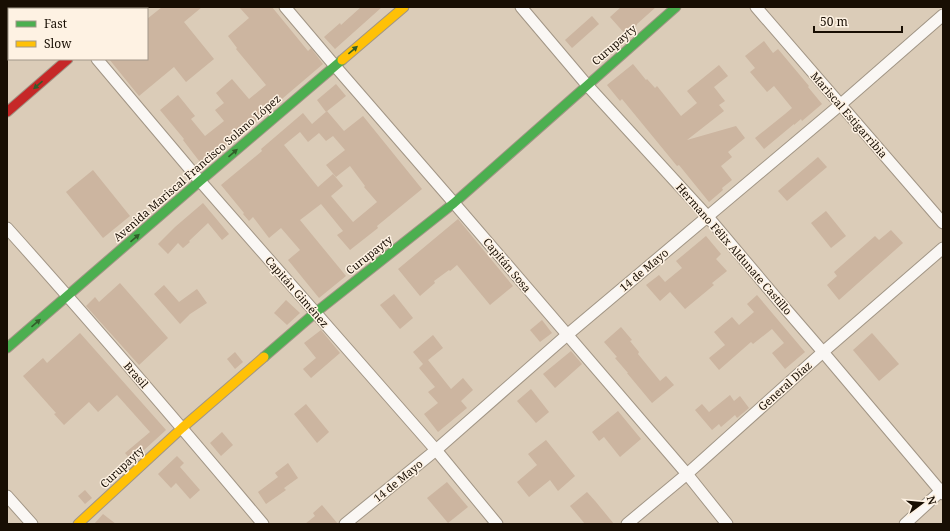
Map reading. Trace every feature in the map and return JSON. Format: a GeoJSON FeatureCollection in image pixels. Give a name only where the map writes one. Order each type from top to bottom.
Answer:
{"type":"FeatureCollection","features":[{"type":"Feature","properties":{"kind":"street","name":"Capitán Sosa"},"geometry":{"type":"LineString","coordinates":[[285,7],[687,474],[727,524]]}},
{"type":"Feature","properties":{"kind":"street","name":"Avenida Mariscal Francisco Solano López"},"geometry":{"type":"LineString","coordinates":[[7,348],[404,7]]}},
{"type":"Feature","properties":{"kind":"street","name":"Hermano Félix Aldunate Castillo"},"geometry":{"type":"LineString","coordinates":[[521,7],[587,85],[708,217],[942,492]]}},
{"type":"Feature","properties":{"kind":"street","name":"Curupayty"},"geometry":{"type":"LineString","coordinates":[[78,524],[182,428],[315,313],[454,203],[676,7]]}},
{"type":"Feature","properties":{"kind":"street","name":"Mariscal Estigarribia"},"geometry":{"type":"LineString","coordinates":[[756,7],[943,223]]}},
{"type":"Feature","properties":{"kind":"street","name":"14 de Mayo"},"geometry":{"type":"LineString","coordinates":[[344,524],[436,450],[567,335],[840,105],[943,15]]}},
{"type":"Feature","properties":{"kind":"street"},"geometry":{"type":"LineString","coordinates":[[7,112],[67,60]]}},
{"type":"Feature","properties":{"kind":"street","name":"Capitán Giménez"},"geometry":{"type":"LineString","coordinates":[[97,60],[200,181],[436,450],[497,524]]}},
{"type":"Feature","properties":{"kind":"street","name":"Brasil"},"geometry":{"type":"LineString","coordinates":[[7,228],[68,296],[263,524]]}},
{"type":"Feature","properties":{"kind":"street","name":"General Díaz"},"geometry":{"type":"LineString","coordinates":[[627,524],[687,474],[823,352],[943,248]]}},
{"type":"Feature","properties":{"kind":"street"},"geometry":{"type":"LineString","coordinates":[[905,524],[942,492]]}},
{"type":"Feature","properties":{"kind":"street"},"geometry":{"type":"LineString","coordinates":[[7,496],[32,524]]}},
{"type":"Feature","properties":{"kind":"building"},"geometry":{"type":"Polygon","coordinates":[[[162,7],[202,7],[184,22],[214,59],[186,82],[174,67],[139,96],[110,60],[148,60],[148,18],[162,7]]]}},
{"type":"Feature","properties":{"kind":"building"},"geometry":{"type":"Polygon","coordinates":[[[239,7],[272,7],[308,51],[311,48],[323,64],[203,166],[183,140],[184,139],[160,110],[178,95],[195,116],[191,119],[205,136],[224,121],[215,110],[224,103],[216,93],[232,79],[249,99],[266,85],[236,49],[237,48],[228,36],[249,18],[239,7]]]}},
{"type":"Feature","properties":{"kind":"building"},"geometry":{"type":"Polygon","coordinates":[[[361,7],[382,7],[335,49],[324,37],[340,23],[341,25],[361,7]]]}},
{"type":"Feature","properties":{"kind":"building"},"geometry":{"type":"Polygon","coordinates":[[[621,7],[656,7],[626,35],[610,17],[621,7]]]}},
{"type":"Feature","properties":{"kind":"building"},"geometry":{"type":"Polygon","coordinates":[[[592,16],[599,24],[572,48],[565,40],[592,16]]]}},
{"type":"Feature","properties":{"kind":"building"},"geometry":{"type":"Polygon","coordinates":[[[764,41],[773,53],[778,49],[822,104],[802,121],[801,119],[794,124],[764,149],[755,138],[792,108],[774,86],[767,92],[750,72],[755,68],[745,56],[764,41]]]}},
{"type":"Feature","properties":{"kind":"building"},"geometry":{"type":"Polygon","coordinates":[[[633,64],[646,80],[647,79],[655,88],[657,86],[681,116],[697,103],[687,91],[719,65],[728,76],[714,87],[725,101],[719,105],[724,111],[687,140],[736,126],[745,138],[728,152],[732,157],[721,166],[732,180],[709,202],[679,165],[677,166],[622,99],[620,101],[607,85],[633,64]]]}},
{"type":"Feature","properties":{"kind":"building"},"geometry":{"type":"Polygon","coordinates":[[[336,84],[346,96],[326,112],[317,100],[336,84]]]}},
{"type":"Feature","properties":{"kind":"building"},"geometry":{"type":"Polygon","coordinates":[[[327,111],[344,131],[363,116],[422,189],[377,226],[378,228],[350,250],[337,235],[343,231],[321,204],[300,220],[346,276],[319,298],[288,260],[300,250],[281,228],[269,238],[253,217],[249,221],[221,185],[262,151],[261,149],[303,113],[312,124],[327,111]],[[300,132],[284,145],[318,187],[333,174],[343,186],[331,196],[353,222],[377,202],[364,187],[365,186],[350,166],[336,177],[326,165],[345,150],[333,136],[326,141],[319,133],[308,142],[300,132]]]}},
{"type":"Feature","properties":{"kind":"building"},"geometry":{"type":"Polygon","coordinates":[[[818,157],[827,167],[787,201],[778,191],[818,157]]]}},
{"type":"Feature","properties":{"kind":"building"},"geometry":{"type":"Polygon","coordinates":[[[93,170],[130,216],[103,238],[66,192],[93,170]]]}},
{"type":"Feature","properties":{"kind":"building"},"geometry":{"type":"Polygon","coordinates":[[[203,203],[229,234],[222,240],[208,223],[183,248],[178,243],[168,254],[158,244],[203,203]]]}},
{"type":"Feature","properties":{"kind":"building"},"geometry":{"type":"Polygon","coordinates":[[[826,211],[846,236],[831,248],[811,223],[826,211]]]}},
{"type":"Feature","properties":{"kind":"building"},"geometry":{"type":"Polygon","coordinates":[[[458,219],[513,286],[490,305],[457,265],[434,281],[435,283],[420,296],[398,269],[458,219]]]}},
{"type":"Feature","properties":{"kind":"building"},"geometry":{"type":"Polygon","coordinates":[[[891,230],[903,243],[839,300],[827,285],[837,276],[834,272],[875,236],[879,240],[891,230]]]}},
{"type":"Feature","properties":{"kind":"building"},"geometry":{"type":"Polygon","coordinates":[[[706,236],[721,254],[716,259],[727,271],[712,283],[714,285],[685,309],[670,292],[660,301],[646,285],[659,275],[665,282],[682,268],[676,261],[706,236]]]}},
{"type":"Feature","properties":{"kind":"building"},"geometry":{"type":"Polygon","coordinates":[[[120,283],[168,338],[139,365],[86,306],[95,297],[99,302],[120,283]]]}},
{"type":"Feature","properties":{"kind":"building"},"geometry":{"type":"Polygon","coordinates":[[[164,285],[179,302],[197,289],[207,303],[190,314],[180,324],[154,294],[164,285]]]}},
{"type":"Feature","properties":{"kind":"building"},"geometry":{"type":"Polygon","coordinates":[[[394,294],[413,318],[400,329],[380,305],[394,294]]]}},
{"type":"Feature","properties":{"kind":"building"},"geometry":{"type":"Polygon","coordinates":[[[757,295],[805,352],[785,369],[772,353],[784,343],[772,329],[753,344],[751,342],[719,370],[709,358],[725,345],[714,332],[732,317],[739,325],[754,312],[747,304],[757,295]]]}},
{"type":"Feature","properties":{"kind":"building"},"geometry":{"type":"Polygon","coordinates":[[[286,300],[300,313],[287,325],[274,313],[286,300]]]}},
{"type":"Feature","properties":{"kind":"building"},"geometry":{"type":"Polygon","coordinates":[[[542,320],[552,333],[540,342],[530,330],[542,320]]]}},
{"type":"Feature","properties":{"kind":"building"},"geometry":{"type":"Polygon","coordinates":[[[621,327],[632,340],[630,341],[639,352],[638,354],[660,381],[666,376],[674,385],[652,403],[615,358],[617,357],[604,342],[621,327]]]}},
{"type":"Feature","properties":{"kind":"building"},"geometry":{"type":"Polygon","coordinates":[[[321,330],[340,353],[311,378],[303,369],[316,358],[304,343],[321,330]]]}},
{"type":"Feature","properties":{"kind":"building"},"geometry":{"type":"Polygon","coordinates":[[[80,333],[166,430],[132,461],[125,453],[150,432],[117,395],[98,412],[89,402],[64,425],[54,414],[56,413],[23,376],[43,358],[47,363],[80,333]]]}},
{"type":"Feature","properties":{"kind":"building"},"geometry":{"type":"Polygon","coordinates":[[[872,333],[899,364],[879,381],[853,350],[872,333]]]}},
{"type":"Feature","properties":{"kind":"building"},"geometry":{"type":"Polygon","coordinates":[[[433,335],[443,348],[428,360],[451,389],[463,378],[473,390],[461,401],[467,408],[438,432],[424,414],[438,403],[428,392],[435,387],[419,368],[423,364],[413,352],[433,335]]]}},
{"type":"Feature","properties":{"kind":"building"},"geometry":{"type":"Polygon","coordinates":[[[571,351],[582,364],[555,388],[543,374],[571,351]]]}},
{"type":"Feature","properties":{"kind":"building"},"geometry":{"type":"Polygon","coordinates":[[[235,352],[243,362],[235,369],[227,359],[235,352]]]}},
{"type":"Feature","properties":{"kind":"building"},"geometry":{"type":"Polygon","coordinates":[[[531,389],[549,412],[536,423],[517,401],[531,389]]]}},
{"type":"Feature","properties":{"kind":"building"},"geometry":{"type":"Polygon","coordinates":[[[730,395],[734,401],[740,396],[749,408],[737,418],[735,415],[721,427],[719,424],[712,430],[695,410],[702,404],[709,412],[730,395]]]}},
{"type":"Feature","properties":{"kind":"building"},"geometry":{"type":"Polygon","coordinates":[[[306,404],[329,432],[317,443],[294,414],[306,404]]]}},
{"type":"Feature","properties":{"kind":"building"},"geometry":{"type":"Polygon","coordinates":[[[618,411],[641,439],[620,457],[604,437],[599,441],[592,432],[618,411]]]}},
{"type":"Feature","properties":{"kind":"building"},"geometry":{"type":"Polygon","coordinates":[[[222,432],[233,445],[221,456],[210,443],[222,432]]]}},
{"type":"Feature","properties":{"kind":"building"},"geometry":{"type":"Polygon","coordinates":[[[546,440],[575,476],[558,491],[550,480],[529,497],[517,482],[537,465],[528,454],[546,440]]]}},
{"type":"Feature","properties":{"kind":"building"},"geometry":{"type":"Polygon","coordinates":[[[177,456],[184,463],[180,467],[200,490],[190,499],[176,483],[171,488],[158,474],[177,456]]]}},
{"type":"Feature","properties":{"kind":"building"},"geometry":{"type":"Polygon","coordinates":[[[288,463],[298,478],[284,488],[286,490],[266,504],[258,492],[278,477],[275,473],[288,463]]]}},
{"type":"Feature","properties":{"kind":"building"},"geometry":{"type":"Polygon","coordinates":[[[447,482],[468,507],[448,523],[427,498],[447,482]]]}},
{"type":"Feature","properties":{"kind":"building"},"geometry":{"type":"Polygon","coordinates":[[[85,490],[92,498],[85,504],[78,496],[85,490]]]}},
{"type":"Feature","properties":{"kind":"building"},"geometry":{"type":"Polygon","coordinates":[[[587,492],[614,524],[585,524],[570,506],[587,492]]]}},
{"type":"Feature","properties":{"kind":"building"},"geometry":{"type":"Polygon","coordinates":[[[322,505],[338,524],[305,524],[315,516],[313,513],[322,505]]]}},
{"type":"Feature","properties":{"kind":"building"},"geometry":{"type":"Polygon","coordinates":[[[103,514],[116,524],[94,524],[103,514]]]}},
{"type":"Feature","properties":{"kind":"traffic: fast"},"geometry":{"type":"LineString","coordinates":[[264,357],[315,313],[454,203],[676,7]]}},
{"type":"Feature","properties":{"kind":"traffic: fast"},"geometry":{"type":"LineString","coordinates":[[7,348],[342,60]]}},
{"type":"Feature","properties":{"kind":"traffic: slow"},"geometry":{"type":"LineString","coordinates":[[342,60],[404,7]]}},
{"type":"Feature","properties":{"kind":"traffic: slow"},"geometry":{"type":"LineString","coordinates":[[78,524],[182,428],[264,357]]}},
{"type":"Feature","properties":{"kind":"traffic: jam"},"geometry":{"type":"LineString","coordinates":[[7,112],[67,60]]}}]}
